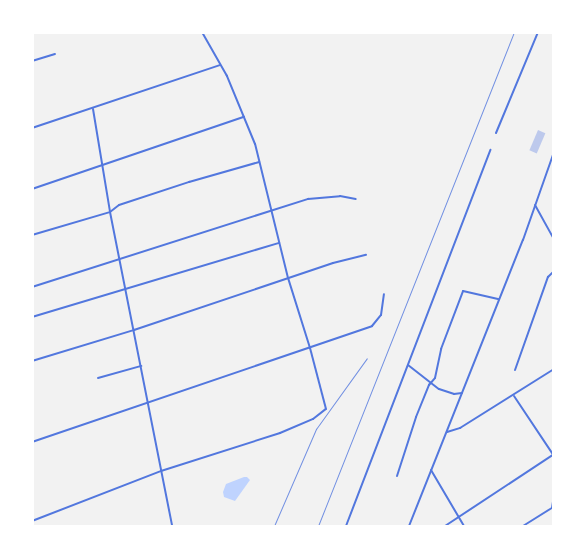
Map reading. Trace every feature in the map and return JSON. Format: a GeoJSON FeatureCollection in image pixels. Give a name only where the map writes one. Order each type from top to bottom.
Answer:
{"type":"FeatureCollection","features":[{"type":"Feature","properties":{"kind":"street"},"geometry":{"type":"LineString","coordinates":[[32,521],[161,471],[280,433],[313,419],[326,409],[310,348],[288,278],[255,144],[228,76],[202,32]]}},
{"type":"Feature","properties":{"kind":"street"},"geometry":{"type":"LineString","coordinates":[[496,133],[538,32]]}},
{"type":"Feature","properties":{"kind":"street"},"geometry":{"type":"LineString","coordinates":[[32,61],[55,54]]}},
{"type":"Feature","properties":{"kind":"street"},"geometry":{"type":"LineString","coordinates":[[32,128],[220,65]]}},
{"type":"Feature","properties":{"kind":"street"},"geometry":{"type":"LineString","coordinates":[[93,109],[110,212],[127,289],[161,471],[170,506],[172,526]]}},
{"type":"Feature","properties":{"kind":"street"},"geometry":{"type":"LineString","coordinates":[[32,189],[102,163],[244,117]]}},
{"type":"Feature","properties":{"kind":"street"},"geometry":{"type":"LineString","coordinates":[[346,526],[490,150]]}},
{"type":"Feature","properties":{"kind":"street"},"geometry":{"type":"LineString","coordinates":[[409,526],[523,240],[554,152]]}},
{"type":"Feature","properties":{"kind":"street"},"geometry":{"type":"LineString","coordinates":[[32,235],[110,212],[119,205],[259,162]]}},
{"type":"Feature","properties":{"kind":"street"},"geometry":{"type":"LineString","coordinates":[[32,287],[308,199],[340,196],[356,199]]}},
{"type":"Feature","properties":{"kind":"street"},"geometry":{"type":"LineString","coordinates":[[535,205],[554,239]]}},
{"type":"Feature","properties":{"kind":"street"},"geometry":{"type":"LineString","coordinates":[[32,317],[279,243]]}},
{"type":"Feature","properties":{"kind":"street"},"geometry":{"type":"LineString","coordinates":[[32,361],[134,330],[333,262],[366,255]]}},
{"type":"Feature","properties":{"kind":"street"},"geometry":{"type":"LineString","coordinates":[[515,370],[548,277],[554,271]]}},
{"type":"Feature","properties":{"kind":"street"},"geometry":{"type":"LineString","coordinates":[[397,476],[416,417],[435,378],[442,349],[463,291],[499,299]]}},
{"type":"Feature","properties":{"kind":"street"},"geometry":{"type":"LineString","coordinates":[[32,442],[372,326],[381,314],[384,294]]}},
{"type":"Feature","properties":{"kind":"street"},"geometry":{"type":"LineString","coordinates":[[408,365],[431,383],[447,392],[462,393]]}},
{"type":"Feature","properties":{"kind":"street"},"geometry":{"type":"LineString","coordinates":[[98,378],[141,366]]}},
{"type":"Feature","properties":{"kind":"street"},"geometry":{"type":"LineString","coordinates":[[447,432],[460,428],[554,369]]}},
{"type":"Feature","properties":{"kind":"street"},"geometry":{"type":"LineString","coordinates":[[445,526],[553,455],[513,395]]}},
{"type":"Feature","properties":{"kind":"street"},"geometry":{"type":"LineString","coordinates":[[431,470],[464,526]]}},
{"type":"Feature","properties":{"kind":"street"},"geometry":{"type":"LineString","coordinates":[[523,526],[552,508],[554,496]]}},
{"type":"Feature","properties":{"kind":"water"},"geometry":{"type":"Polygon","coordinates":[[[244,477],[250,480],[235,501],[224,497],[223,492],[226,484],[244,477]]]}},
{"type":"Feature","properties":{"kind":"building"},"geometry":{"type":"Polygon","coordinates":[[[538,130],[545,133],[537,153],[529,150],[538,130]]]}},
{"type":"Feature","properties":{"kind":"railway"},"geometry":{"type":"LineString","coordinates":[[318,526],[514,32]]}},
{"type":"Feature","properties":{"kind":"railway"},"geometry":{"type":"LineString","coordinates":[[274,526],[316,429],[367,358]]}}]}
